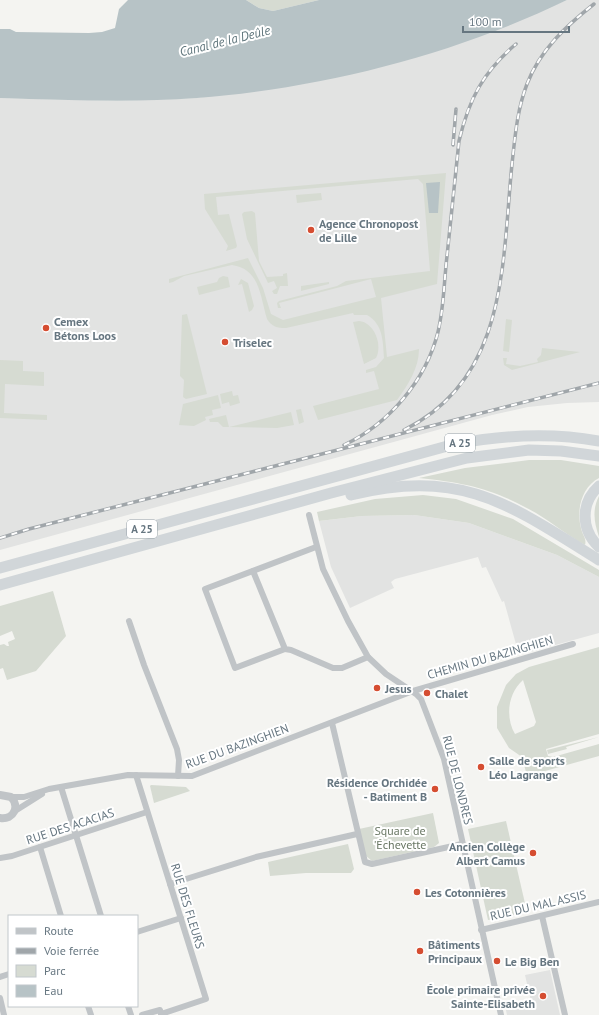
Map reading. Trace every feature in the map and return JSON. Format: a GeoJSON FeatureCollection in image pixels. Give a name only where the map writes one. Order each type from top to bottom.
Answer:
{"type":"FeatureCollection","features":[{"type":"Feature","properties":{"kind":"highway","name":"A 25"},"geometry":{"type":"LineString","coordinates":[[0,568],[420,452],[484,439],[533,435],[599,440]]}},
{"type":"Feature","properties":{"kind":"highway","name":"A 25"},"geometry":{"type":"LineString","coordinates":[[0,585],[199,530],[328,497],[442,463],[495,453],[547,450],[599,456]]}},
{"type":"Feature","properties":{"kind":"highway"},"geometry":{"type":"LineString","coordinates":[[328,497],[400,486],[435,485],[459,489],[489,498],[517,511],[599,560]]}},
{"type":"Feature","properties":{"kind":"highway"},"geometry":{"type":"LineString","coordinates":[[599,486],[591,495],[585,516],[589,534],[599,547]]}},
{"type":"Feature","properties":{"kind":"street","name":"RUE DE LONDRES"},"geometry":{"type":"LineString","coordinates":[[309,516],[316,547],[323,568],[335,595],[368,657],[386,674],[413,691],[421,699],[442,754],[501,1015]]}},
{"type":"Feature","properties":{"kind":"street"},"geometry":{"type":"LineString","coordinates":[[316,547],[205,589],[235,668],[285,649],[291,650],[333,668],[342,668],[368,657]]}},
{"type":"Feature","properties":{"kind":"street"},"geometry":{"type":"LineString","coordinates":[[253,571],[285,649]]}},
{"type":"Feature","properties":{"kind":"street"},"geometry":{"type":"LineString","coordinates":[[130,621],[144,665],[178,753],[178,776]]}},
{"type":"Feature","properties":{"kind":"street","name":"CHEMIN DU BAZINGHIEN"},"geometry":{"type":"LineString","coordinates":[[413,691],[573,644]]}},
{"type":"Feature","properties":{"kind":"street","name":"RUE DU BAZINGHIEN"},"geometry":{"type":"LineString","coordinates":[[4,795],[24,797],[61,787],[136,775],[192,776],[413,691]]}},
{"type":"Feature","properties":{"kind":"street"},"geometry":{"type":"LineString","coordinates":[[332,723],[357,834],[365,862],[369,864],[462,844]]}},
{"type":"Feature","properties":{"kind":"street","name":"RUE DES FLEURS"},"geometry":{"type":"LineString","coordinates":[[136,775],[206,999],[162,1014],[160,1010],[142,1015]]}},
{"type":"Feature","properties":{"kind":"street"},"geometry":{"type":"LineString","coordinates":[[61,787],[101,915]]}},
{"type":"Feature","properties":{"kind":"street","name":"RUE DU BAZINGHIEN"},"geometry":{"type":"LineString","coordinates":[[15,811],[39,796],[61,787]]}},
{"type":"Feature","properties":{"kind":"street"},"geometry":{"type":"LineString","coordinates":[[2,820],[11,816],[15,811],[15,803],[4,795]]}},
{"type":"Feature","properties":{"kind":"street","name":"RUE DES ACACIAS"},"geometry":{"type":"LineString","coordinates":[[0,858],[12,856],[147,812]]}},
{"type":"Feature","properties":{"kind":"street"},"geometry":{"type":"LineString","coordinates":[[170,884],[256,857],[357,834]]}},
{"type":"Feature","properties":{"kind":"street"},"geometry":{"type":"LineString","coordinates":[[40,847],[61,915]]}},
{"type":"Feature","properties":{"kind":"street","name":"RUE DU MAL ASSIS"},"geometry":{"type":"LineString","coordinates":[[481,930],[599,902]]}},
{"type":"Feature","properties":{"kind":"street"},"geometry":{"type":"LineString","coordinates":[[542,916],[565,1015]]}},
{"type":"Feature","properties":{"kind":"street"},"geometry":{"type":"LineString","coordinates":[[138,932],[181,918]]}},
{"type":"Feature","properties":{"kind":"street"},"geometry":{"type":"LineString","coordinates":[[0,1000],[3,1015]]}},
{"type":"Feature","properties":{"kind":"shaded area"},"geometry":{"type":"Polygon","coordinates":[[[567,0],[599,0],[599,402],[567,403],[528,407],[492,415],[0,550],[0,98],[114,101],[196,98],[307,83],[353,73],[502,27],[567,0]]]}},
{"type":"Feature","properties":{"kind":"shaded area"},"geometry":{"type":"Polygon","coordinates":[[[414,515],[469,523],[557,555],[599,577],[599,633],[519,655],[504,601],[502,602],[486,567],[482,568],[478,557],[395,579],[391,582],[394,588],[350,608],[331,567],[319,521],[362,516],[414,515]]]}},
{"type":"Feature","properties":{"kind":"shaded area","name":"École primaire privée Sainte-Elisabeth"},"geometry":{"type":"Polygon","coordinates":[[[550,970],[560,1015],[507,1015],[505,1006],[531,1001],[525,975],[550,970]]]}},
{"type":"Feature","properties":{"kind":"green space"},"geometry":{"type":"Polygon","coordinates":[[[246,0],[319,0],[273,11],[259,8],[246,0]]]}},
{"type":"Feature","properties":{"kind":"green space"},"geometry":{"type":"Polygon","coordinates":[[[446,173],[437,284],[381,298],[387,357],[419,349],[419,356],[415,370],[397,400],[318,420],[313,406],[379,389],[374,371],[366,373],[366,370],[376,367],[384,358],[382,339],[376,323],[367,315],[354,315],[353,313],[286,328],[280,328],[271,324],[267,319],[254,278],[248,272],[232,265],[184,276],[169,283],[169,279],[248,258],[263,288],[271,314],[283,320],[376,297],[371,279],[279,303],[281,308],[278,308],[277,303],[279,301],[337,286],[346,281],[430,271],[423,184],[418,179],[216,197],[218,215],[229,214],[237,246],[236,248],[226,251],[228,246],[205,209],[204,194],[446,173]]]}},
{"type":"Feature","properties":{"kind":"green space"},"geometry":{"type":"Polygon","coordinates":[[[321,193],[322,200],[297,203],[296,195],[321,193]]]}},
{"type":"Feature","properties":{"kind":"green space"},"geometry":{"type":"Polygon","coordinates":[[[252,211],[255,213],[259,261],[267,277],[283,276],[283,274],[287,273],[288,286],[280,286],[277,294],[274,294],[272,291],[277,288],[274,281],[268,283],[247,239],[242,214],[244,212],[252,211]]]}},
{"type":"Feature","properties":{"kind":"green space"},"geometry":{"type":"Polygon","coordinates":[[[223,276],[228,277],[230,287],[199,295],[197,287],[217,282],[219,278],[223,276]]]}},
{"type":"Feature","properties":{"kind":"green space"},"geometry":{"type":"Polygon","coordinates":[[[241,279],[248,283],[254,306],[249,312],[242,284],[238,285],[241,279]]]}},
{"type":"Feature","properties":{"kind":"green space"},"geometry":{"type":"Polygon","coordinates":[[[329,282],[329,284],[301,291],[301,286],[329,282]]]}},
{"type":"Feature","properties":{"kind":"green space"},"geometry":{"type":"Polygon","coordinates":[[[187,314],[207,394],[186,399],[183,397],[184,380],[180,376],[182,315],[187,314]]]}},
{"type":"Feature","properties":{"kind":"green space"},"geometry":{"type":"Polygon","coordinates":[[[506,319],[512,320],[509,352],[503,351],[506,319]]]}},
{"type":"Feature","properties":{"kind":"green space"},"geometry":{"type":"Polygon","coordinates":[[[359,321],[369,325],[378,341],[378,353],[376,358],[364,364],[353,322],[359,321]]]}},
{"type":"Feature","properties":{"kind":"green space"},"geometry":{"type":"Polygon","coordinates":[[[542,348],[580,352],[512,370],[504,365],[503,358],[507,358],[506,364],[520,366],[538,362],[537,359],[541,355],[542,348]]]}},
{"type":"Feature","properties":{"kind":"green space"},"geometry":{"type":"Polygon","coordinates":[[[0,360],[23,361],[23,371],[44,372],[44,386],[5,384],[4,413],[47,415],[47,420],[0,418],[0,360]]]}},
{"type":"Feature","properties":{"kind":"green space"},"geometry":{"type":"Polygon","coordinates":[[[232,391],[233,396],[238,395],[240,403],[230,406],[229,402],[222,404],[220,394],[232,391]]]}},
{"type":"Feature","properties":{"kind":"green space"},"geometry":{"type":"Polygon","coordinates":[[[218,395],[221,408],[212,410],[213,415],[205,417],[206,420],[194,426],[179,425],[183,404],[218,395]]]}},
{"type":"Feature","properties":{"kind":"green space"},"geometry":{"type":"Polygon","coordinates":[[[301,409],[304,422],[299,424],[296,410],[301,409]]]}},
{"type":"Feature","properties":{"kind":"green space"},"geometry":{"type":"Polygon","coordinates":[[[291,412],[294,425],[277,428],[229,427],[291,412]]]}},
{"type":"Feature","properties":{"kind":"green space"},"geometry":{"type":"Polygon","coordinates":[[[226,415],[229,427],[223,427],[218,422],[210,422],[209,419],[226,415]]]}},
{"type":"Feature","properties":{"kind":"green space"},"geometry":{"type":"Polygon","coordinates":[[[529,460],[561,460],[599,466],[599,478],[588,487],[580,506],[580,521],[585,545],[536,513],[507,498],[480,488],[452,482],[419,478],[465,468],[529,460]]]}},
{"type":"Feature","properties":{"kind":"green space"},"geometry":{"type":"Polygon","coordinates":[[[423,495],[456,499],[513,519],[599,570],[599,577],[557,555],[469,523],[414,515],[362,516],[319,521],[317,512],[375,499],[423,495]]]}},
{"type":"Feature","properties":{"kind":"green space"},"geometry":{"type":"Polygon","coordinates":[[[599,496],[599,537],[594,516],[595,506],[599,496]]]}},
{"type":"Feature","properties":{"kind":"green space"},"geometry":{"type":"Polygon","coordinates":[[[53,591],[66,636],[36,671],[7,680],[3,668],[0,669],[0,645],[4,644],[9,646],[8,642],[15,639],[12,631],[0,636],[0,606],[53,591]]]}},
{"type":"Feature","properties":{"kind":"green space"},"geometry":{"type":"Polygon","coordinates":[[[599,647],[599,734],[546,749],[548,756],[553,757],[599,744],[599,756],[527,776],[522,757],[509,748],[497,728],[497,707],[506,685],[516,674],[529,667],[599,647]],[[523,680],[518,685],[511,698],[509,713],[512,727],[515,734],[534,726],[536,722],[523,680]]]}},
{"type":"Feature","properties":{"kind":"green space"},"geometry":{"type":"Polygon","coordinates":[[[599,737],[566,747],[567,749],[548,754],[547,750],[599,737]]]}},
{"type":"Feature","properties":{"kind":"green space"},"geometry":{"type":"Polygon","coordinates":[[[151,785],[186,787],[190,791],[154,803],[151,785]]]}},
{"type":"Feature","properties":{"kind":"green space","name":"Square de 'Échevette"},"geometry":{"type":"Polygon","coordinates":[[[433,813],[439,843],[434,847],[372,861],[365,855],[359,829],[433,813]]]}},
{"type":"Feature","properties":{"kind":"green space"},"geometry":{"type":"Polygon","coordinates":[[[506,821],[527,912],[488,920],[468,829],[506,821]]]}},
{"type":"Feature","properties":{"kind":"green space","name":"Square de 'Échevette"},"geometry":{"type":"Polygon","coordinates":[[[348,844],[354,869],[351,873],[306,873],[270,876],[268,862],[348,844]]]}},
{"type":"Feature","properties":{"kind":"water","name":"Canal de la Deûle"},"geometry":{"type":"Polygon","coordinates":[[[128,0],[246,0],[259,8],[273,11],[319,0],[567,0],[524,20],[433,53],[339,77],[292,86],[244,93],[172,100],[98,101],[0,98],[0,29],[10,29],[16,32],[102,32],[115,28],[119,9],[128,0]]]}},
{"type":"Feature","properties":{"kind":"water"},"geometry":{"type":"Polygon","coordinates":[[[440,182],[438,213],[429,213],[426,183],[440,182]]]}},
{"type":"Feature","properties":{"kind":"railway"},"geometry":{"type":"LineString","coordinates":[[404,430],[438,408],[463,381],[481,350],[493,315],[501,278],[506,240],[515,134],[527,84],[539,60],[555,40],[564,30],[594,4]]}},
{"type":"Feature","properties":{"kind":"railway"},"geometry":{"type":"LineString","coordinates":[[344,445],[376,425],[390,413],[403,399],[425,367],[438,332],[442,313],[459,141],[463,126],[467,112],[486,76],[504,54],[516,44]]}},
{"type":"Feature","properties":{"kind":"railway"},"geometry":{"type":"LineString","coordinates":[[453,145],[456,109]]}},
{"type":"Feature","properties":{"kind":"railway"},"geometry":{"type":"LineString","coordinates":[[0,538],[29,529],[599,383]]}},
{"type":"Feature","properties":{"kind":"place","name":"Agence Chronopost de Lille"},"geometry":{"type":"Point","coordinates":[311,230]}},
{"type":"Feature","properties":{"kind":"place","name":"Cemex Bétons Loos"},"geometry":{"type":"Point","coordinates":[46,328]}},
{"type":"Feature","properties":{"kind":"place","name":"Triselec"},"geometry":{"type":"Point","coordinates":[225,342]}},
{"type":"Feature","properties":{"kind":"place","name":"Jesus"},"geometry":{"type":"Point","coordinates":[377,688]}},
{"type":"Feature","properties":{"kind":"place","name":"Chalet"},"geometry":{"type":"Point","coordinates":[427,693]}},
{"type":"Feature","properties":{"kind":"place","name":"Salle de sports Léo Lagrange"},"geometry":{"type":"Point","coordinates":[481,767]}},
{"type":"Feature","properties":{"kind":"place","name":"Résidence Orchidée - Batiment B"},"geometry":{"type":"Point","coordinates":[435,789]}},
{"type":"Feature","properties":{"kind":"place","name":"Ancien Collège Albert Camus"},"geometry":{"type":"Point","coordinates":[533,853]}},
{"type":"Feature","properties":{"kind":"place","name":"Les Cotonnières"},"geometry":{"type":"Point","coordinates":[417,892]}},
{"type":"Feature","properties":{"kind":"place","name":"Bâtiments Principaux"},"geometry":{"type":"Point","coordinates":[420,951]}},
{"type":"Feature","properties":{"kind":"place","name":"Le Big Ben"},"geometry":{"type":"Point","coordinates":[497,961]}},
{"type":"Feature","properties":{"kind":"place","name":"École primaire privée Sainte-Elisabeth"},"geometry":{"type":"Point","coordinates":[543,996]}}]}
